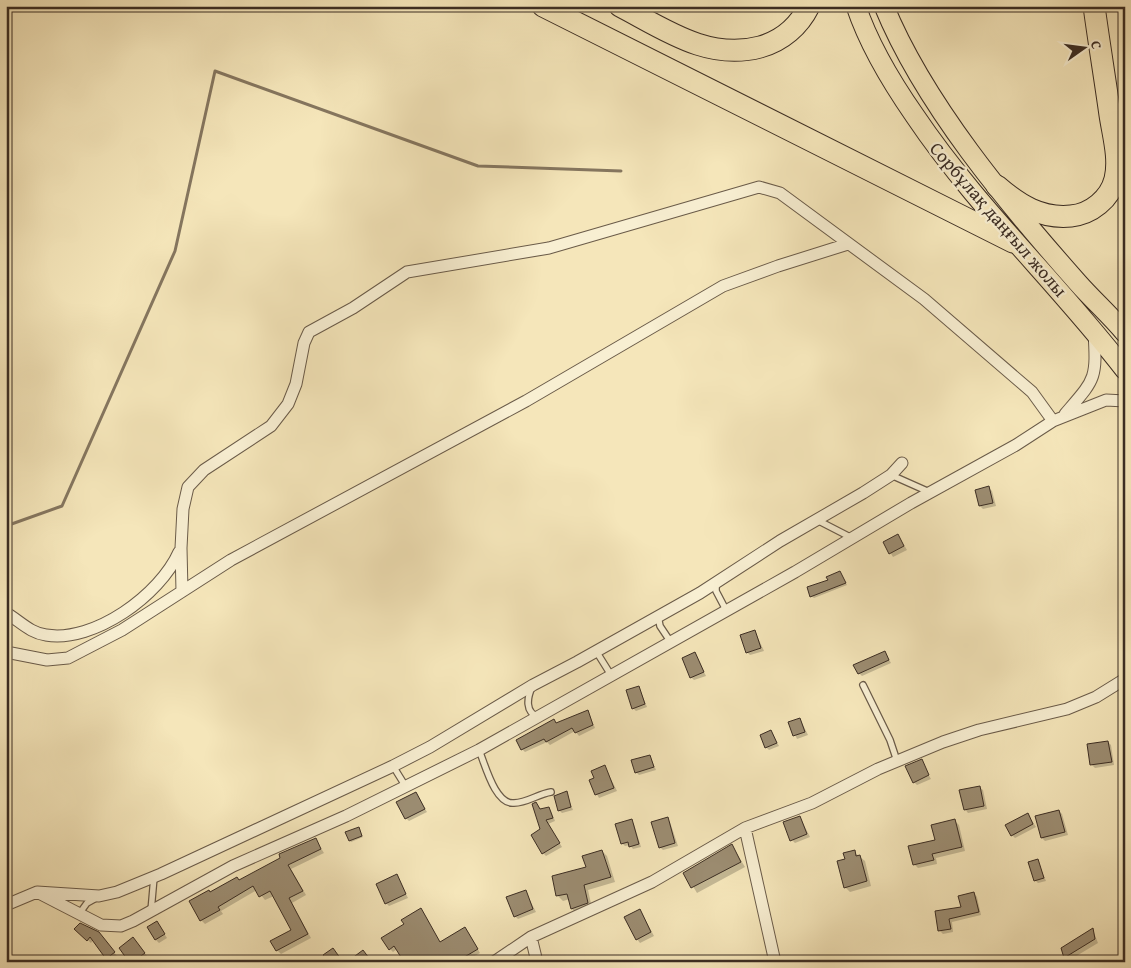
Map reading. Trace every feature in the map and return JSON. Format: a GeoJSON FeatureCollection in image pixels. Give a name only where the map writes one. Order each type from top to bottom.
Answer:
{"type":"FeatureCollection","features":[{"type":"Feature","properties":{"kind":"highway"},"geometry":{"type":"LineString","coordinates":[[543,6],[1013,242]]}},
{"type":"Feature","properties":{"kind":"highway"},"geometry":{"type":"LineString","coordinates":[[620,6],[687,41],[713,49],[733,51],[756,48],[776,40],[795,27],[809,6]]}},
{"type":"Feature","properties":{"kind":"highway"},"geometry":{"type":"LineString","coordinates":[[997,186],[1034,212],[1058,217],[1086,212],[1104,200],[1111,190],[1115,180],[1116,154],[1094,6]]}},
{"type":"Feature","properties":{"kind":"main road","name":"Сорбұлақ даңғыл жолы"},"geometry":{"type":"LineString","coordinates":[[856,6],[862,24],[896,90],[943,158],[1013,242],[1093,330],[1125,370]]}},
{"type":"Feature","properties":{"kind":"main road","name":"Сорбұлақ даңғыл жолы"},"geometry":{"type":"LineString","coordinates":[[884,6],[919,74],[964,143],[1047,248],[1125,333]]}},
{"type":"Feature","properties":{"kind":"main road"},"geometry":{"type":"LineString","coordinates":[[1031,261],[1030,248],[1040,245],[1047,248]]}},
{"type":"Feature","properties":{"kind":"street"},"geometry":{"type":"LineString","coordinates":[[182,591],[181,548],[183,509],[188,487],[204,470],[271,426],[288,404],[296,384],[304,343],[309,332],[353,308],[407,272],[549,248],[759,187],[780,193],[924,299],[1032,392],[1053,421]]}},
{"type":"Feature","properties":{"kind":"street"},"geometry":{"type":"LineString","coordinates":[[6,652],[47,660],[68,658],[122,630],[231,560],[526,401],[723,286],[848,244]]}},
{"type":"Feature","properties":{"kind":"street"},"geometry":{"type":"LineString","coordinates":[[1064,416],[1091,383],[1096,367],[1093,330]]}},
{"type":"Feature","properties":{"kind":"street"},"geometry":{"type":"LineString","coordinates":[[37,892],[101,925],[121,926],[151,912],[233,866],[406,787],[480,750],[1016,445],[1053,421],[1106,400],[1125,401]]}},
{"type":"Feature","properties":{"kind":"street"},"geometry":{"type":"LineString","coordinates":[[6,905],[37,892],[99,896],[117,892],[154,877],[430,748],[533,685],[716,582],[891,475],[902,463]]}},
{"type":"Feature","properties":{"kind":"street"},"geometry":{"type":"LineString","coordinates":[[6,614],[29,630],[44,635],[61,637],[80,634],[119,616],[158,584],[172,568],[181,548]]}},
{"type":"Feature","properties":{"kind":"street"},"geometry":{"type":"LineString","coordinates":[[494,962],[531,937],[652,882],[744,828],[812,803],[897,761],[979,730],[1067,709],[1096,697],[1125,679]]}},
{"type":"Feature","properties":{"kind":"street"},"geometry":{"type":"LineString","coordinates":[[744,828],[775,962]]}},
{"type":"Feature","properties":{"kind":"street"},"geometry":{"type":"LineString","coordinates":[[531,937],[537,962]]}},
{"type":"Feature","properties":{"kind":"lane"},"geometry":{"type":"LineString","coordinates":[[891,475],[922,490],[931,492]]}},
{"type":"Feature","properties":{"kind":"lane"},"geometry":{"type":"LineString","coordinates":[[817,520],[852,538]]}},
{"type":"Feature","properties":{"kind":"lane"},"geometry":{"type":"LineString","coordinates":[[716,582],[716,591],[726,610],[733,607]]}},
{"type":"Feature","properties":{"kind":"lane"},"geometry":{"type":"LineString","coordinates":[[658,616],[665,634],[670,641],[674,640]]}},
{"type":"Feature","properties":{"kind":"lane"},"geometry":{"type":"LineString","coordinates":[[596,651],[611,675]]}},
{"type":"Feature","properties":{"kind":"lane"},"geometry":{"type":"LineString","coordinates":[[533,685],[528,706],[536,717],[545,714]]}},
{"type":"Feature","properties":{"kind":"lane"},"geometry":{"type":"LineString","coordinates":[[863,685],[890,740],[897,761]]}},
{"type":"Feature","properties":{"kind":"lane"},"geometry":{"type":"LineString","coordinates":[[480,750],[494,788],[505,802],[513,804],[538,794],[551,792]]}},
{"type":"Feature","properties":{"kind":"lane"},"geometry":{"type":"LineString","coordinates":[[393,766],[406,787]]}},
{"type":"Feature","properties":{"kind":"lane"},"geometry":{"type":"LineString","coordinates":[[151,912],[154,877]]}},
{"type":"Feature","properties":{"kind":"lane"},"geometry":{"type":"LineString","coordinates":[[79,914],[87,903],[99,896]]}},
{"type":"Feature","properties":{"kind":"building"},"geometry":{"type":"Polygon","coordinates":[[[989,486],[993,503],[979,506],[975,490],[989,486]]]}},
{"type":"Feature","properties":{"kind":"building"},"geometry":{"type":"Polygon","coordinates":[[[898,534],[904,546],[889,554],[883,542],[898,534]]]}},
{"type":"Feature","properties":{"kind":"building"},"geometry":{"type":"Polygon","coordinates":[[[840,571],[846,583],[810,597],[807,587],[828,580],[826,577],[840,571]]]}},
{"type":"Feature","properties":{"kind":"building"},"geometry":{"type":"Polygon","coordinates":[[[755,630],[761,648],[746,653],[740,635],[755,630]]]}},
{"type":"Feature","properties":{"kind":"building"},"geometry":{"type":"Polygon","coordinates":[[[885,651],[889,660],[858,674],[853,665],[885,651]]]}},
{"type":"Feature","properties":{"kind":"building"},"geometry":{"type":"Polygon","coordinates":[[[695,652],[704,672],[690,678],[682,658],[695,652]]]}},
{"type":"Feature","properties":{"kind":"building"},"geometry":{"type":"Polygon","coordinates":[[[639,686],[645,704],[632,709],[626,690],[639,686]]]}},
{"type":"Feature","properties":{"kind":"building"},"geometry":{"type":"Polygon","coordinates":[[[588,710],[593,725],[575,733],[572,728],[546,742],[544,739],[521,750],[516,740],[554,719],[556,723],[588,710]]]}},
{"type":"Feature","properties":{"kind":"building"},"geometry":{"type":"Polygon","coordinates":[[[800,718],[805,732],[793,736],[788,722],[800,718]]]}},
{"type":"Feature","properties":{"kind":"building"},"geometry":{"type":"Polygon","coordinates":[[[771,730],[777,743],[765,748],[760,735],[771,730]]]}},
{"type":"Feature","properties":{"kind":"building"},"geometry":{"type":"Polygon","coordinates":[[[1108,741],[1112,762],[1090,765],[1087,744],[1108,741]]]}},
{"type":"Feature","properties":{"kind":"building"},"geometry":{"type":"Polygon","coordinates":[[[650,755],[654,767],[635,773],[631,760],[650,755]]]}},
{"type":"Feature","properties":{"kind":"building"},"geometry":{"type":"Polygon","coordinates":[[[922,759],[929,775],[913,783],[905,766],[922,759]]]}},
{"type":"Feature","properties":{"kind":"building"},"geometry":{"type":"Polygon","coordinates":[[[605,765],[614,788],[595,795],[589,780],[594,778],[591,771],[605,765]]]}},
{"type":"Feature","properties":{"kind":"building"},"geometry":{"type":"Polygon","coordinates":[[[980,786],[984,806],[964,810],[959,790],[980,786]]]}},
{"type":"Feature","properties":{"kind":"building"},"geometry":{"type":"Polygon","coordinates":[[[567,791],[571,807],[558,811],[554,796],[567,791]]]}},
{"type":"Feature","properties":{"kind":"building"},"geometry":{"type":"Polygon","coordinates":[[[416,792],[425,809],[405,819],[396,802],[416,792]]]}},
{"type":"Feature","properties":{"kind":"building"},"geometry":{"type":"Polygon","coordinates":[[[536,802],[540,809],[549,807],[553,818],[546,820],[560,843],[542,854],[531,835],[540,829],[532,804],[536,802]]]}},
{"type":"Feature","properties":{"kind":"building"},"geometry":{"type":"Polygon","coordinates":[[[1059,810],[1065,832],[1041,838],[1035,816],[1059,810]]]}},
{"type":"Feature","properties":{"kind":"building"},"geometry":{"type":"Polygon","coordinates":[[[1028,813],[1033,824],[1011,836],[1005,825],[1028,813]]]}},
{"type":"Feature","properties":{"kind":"building"},"geometry":{"type":"Polygon","coordinates":[[[800,816],[807,834],[790,841],[783,822],[800,816]]]}},
{"type":"Feature","properties":{"kind":"building"},"geometry":{"type":"Polygon","coordinates":[[[668,817],[675,843],[659,848],[651,822],[668,817]]]}},
{"type":"Feature","properties":{"kind":"building"},"geometry":{"type":"Polygon","coordinates":[[[632,819],[639,844],[629,847],[628,842],[621,844],[615,824],[632,819]]]}},
{"type":"Feature","properties":{"kind":"building"},"geometry":{"type":"Polygon","coordinates":[[[955,819],[962,847],[932,854],[934,860],[913,865],[908,846],[935,840],[931,825],[955,819]]]}},
{"type":"Feature","properties":{"kind":"building"},"geometry":{"type":"Polygon","coordinates":[[[359,827],[362,836],[349,841],[345,832],[359,827]]]}},
{"type":"Feature","properties":{"kind":"building"},"geometry":{"type":"Polygon","coordinates":[[[316,838],[321,849],[288,865],[303,891],[289,898],[308,934],[276,951],[270,941],[291,930],[270,891],[259,897],[253,886],[218,907],[220,910],[200,921],[189,901],[237,877],[239,880],[280,858],[279,854],[316,838]]]}},
{"type":"Feature","properties":{"kind":"building"},"geometry":{"type":"Polygon","coordinates":[[[732,844],[741,862],[691,888],[683,873],[732,844]]]}},
{"type":"Feature","properties":{"kind":"building"},"geometry":{"type":"Polygon","coordinates":[[[602,850],[611,877],[584,885],[588,903],[571,909],[567,894],[556,896],[552,876],[586,867],[582,856],[602,850]]]}},
{"type":"Feature","properties":{"kind":"building"},"geometry":{"type":"Polygon","coordinates":[[[855,850],[856,856],[860,855],[867,881],[844,888],[837,861],[845,859],[843,853],[855,850]]]}},
{"type":"Feature","properties":{"kind":"building"},"geometry":{"type":"Polygon","coordinates":[[[1038,859],[1044,878],[1034,881],[1028,862],[1038,859]]]}},
{"type":"Feature","properties":{"kind":"building"},"geometry":{"type":"Polygon","coordinates":[[[397,874],[406,894],[385,904],[376,884],[397,874]]]}},
{"type":"Feature","properties":{"kind":"building"},"geometry":{"type":"Polygon","coordinates":[[[526,890],[533,909],[514,917],[506,897],[526,890]]]}},
{"type":"Feature","properties":{"kind":"building"},"geometry":{"type":"Polygon","coordinates":[[[974,892],[979,912],[949,919],[951,929],[938,931],[935,911],[961,907],[958,896],[974,892]]]}},
{"type":"Feature","properties":{"kind":"building"},"geometry":{"type":"Polygon","coordinates":[[[421,908],[440,942],[465,927],[478,949],[456,962],[404,962],[394,946],[389,950],[381,938],[404,924],[401,920],[421,908]]]}},
{"type":"Feature","properties":{"kind":"building"},"geometry":{"type":"Polygon","coordinates":[[[640,909],[651,932],[636,940],[624,917],[640,909]]]}},
{"type":"Feature","properties":{"kind":"building"},"geometry":{"type":"Polygon","coordinates":[[[157,921],[165,934],[155,940],[147,927],[157,921]]]}},
{"type":"Feature","properties":{"kind":"building"},"geometry":{"type":"Polygon","coordinates":[[[80,923],[99,932],[115,952],[106,959],[90,937],[87,941],[74,929],[80,923]]]}},
{"type":"Feature","properties":{"kind":"building"},"geometry":{"type":"Polygon","coordinates":[[[1093,928],[1095,939],[1064,958],[1061,948],[1093,928]]]}},
{"type":"Feature","properties":{"kind":"building"},"geometry":{"type":"Polygon","coordinates":[[[133,937],[145,953],[133,962],[129,962],[119,948],[133,937]]]}},
{"type":"Feature","properties":{"kind":"building"},"geometry":{"type":"Polygon","coordinates":[[[333,948],[343,962],[329,962],[323,955],[333,948]]]}},
{"type":"Feature","properties":{"kind":"building"},"geometry":{"type":"Polygon","coordinates":[[[363,950],[372,962],[347,962],[363,950]]]}},
{"type":"Feature","properties":{"kind":"waterway"},"geometry":{"type":"LineString","coordinates":[[6,526],[62,506],[175,251],[215,71],[478,166],[621,171]]}}]}
